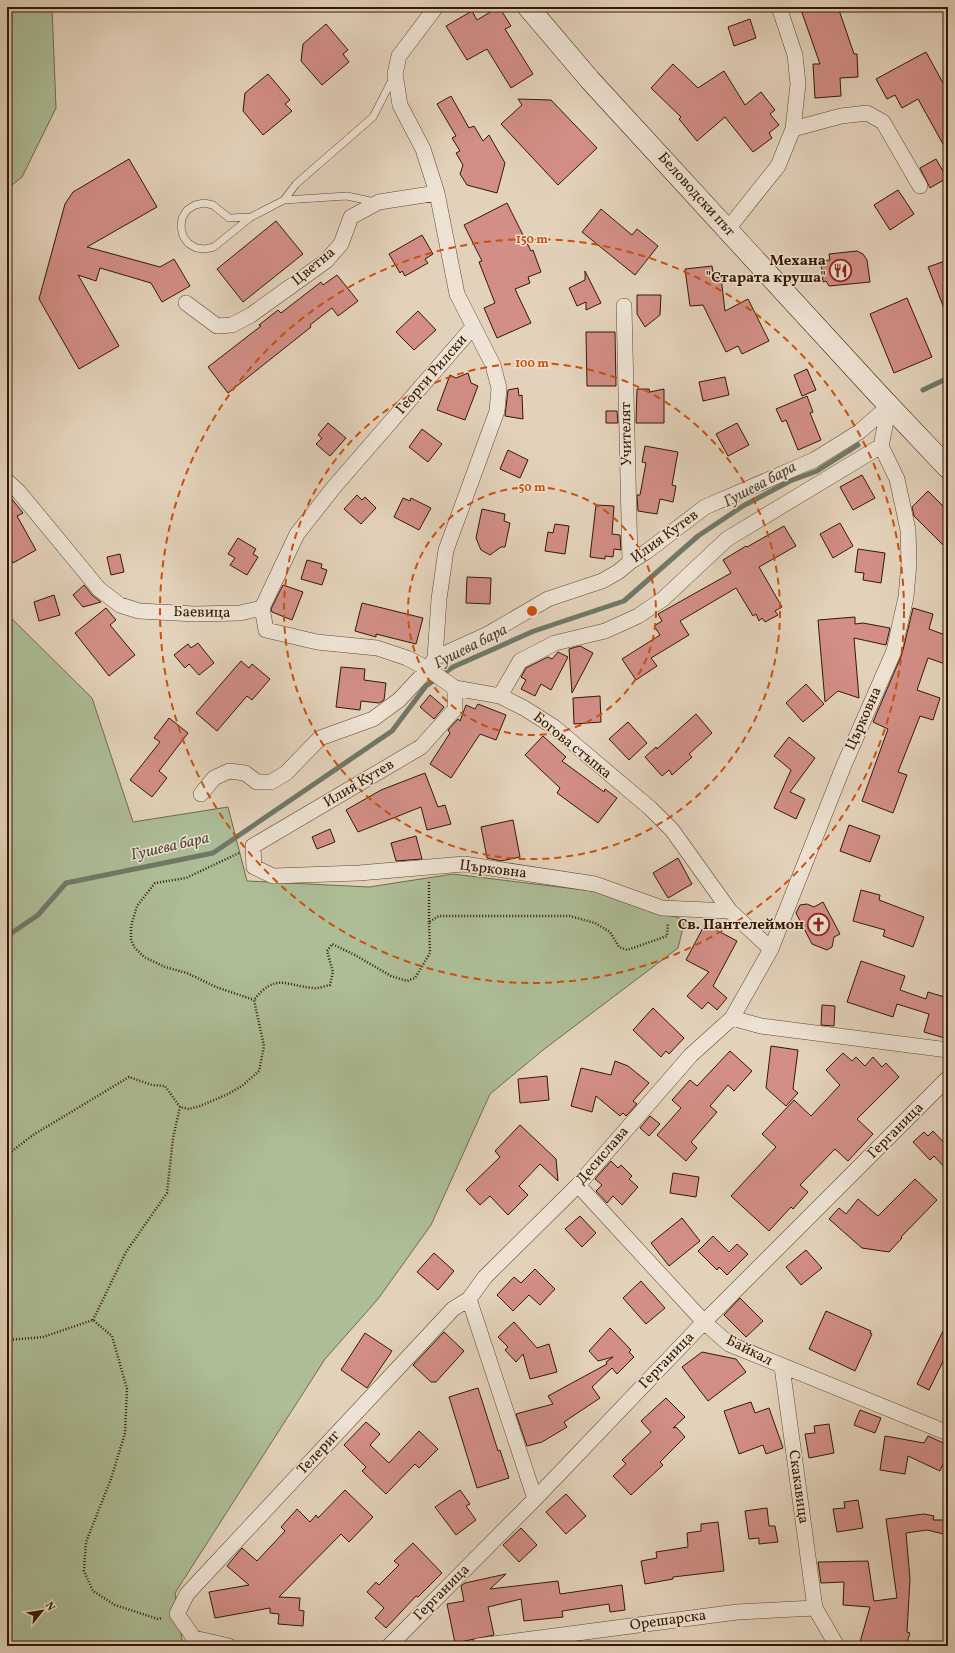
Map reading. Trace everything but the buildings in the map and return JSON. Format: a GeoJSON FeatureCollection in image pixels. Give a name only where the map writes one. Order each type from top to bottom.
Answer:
{"type":"FeatureCollection","features":[{"type":"Feature","properties":{"kind":"street","name":"Георги Рилски"},"geometry":{"type":"LineString","coordinates":[[262,608],[297,534],[334,488],[473,327],[456,289],[437,193],[423,149],[400,105],[395,74],[399,56],[436,7]]}},
{"type":"Feature","properties":{"kind":"street","name":"Беловодски път"},"geometry":{"type":"LineString","coordinates":[[528,7],[590,80],[889,406],[948,468]]}},
{"type":"Feature","properties":{"kind":"street"},"geometry":{"type":"LineString","coordinates":[[727,230],[778,166],[793,129],[797,76],[795,55],[779,7]]}},
{"type":"Feature","properties":{"kind":"street"},"geometry":{"type":"LineString","coordinates":[[793,129],[841,116],[867,113],[883,122],[920,186]]}},
{"type":"Feature","properties":{"kind":"street","name":"Цветна"},"geometry":{"type":"LineString","coordinates":[[186,303],[217,326],[232,325],[251,315],[326,261],[341,244],[351,217],[379,202],[437,193]]}},
{"type":"Feature","properties":{"kind":"street","name":"Учителят"},"geometry":{"type":"LineString","coordinates":[[624,306],[630,562]]}},
{"type":"Feature","properties":{"kind":"street"},"geometry":{"type":"LineString","coordinates":[[201,794],[214,778],[229,771],[245,773],[257,782],[271,782],[286,773],[320,738],[373,719],[399,700],[431,664],[446,550],[498,411],[499,388],[493,365],[473,327]]}},
{"type":"Feature","properties":{"kind":"street"},"geometry":{"type":"LineString","coordinates":[[500,696],[520,661],[555,643],[605,631],[638,616],[663,599],[727,538],[881,446],[889,406]]}},
{"type":"Feature","properties":{"kind":"street","name":"Илия Кутев"},"geometry":{"type":"LineString","coordinates":[[431,664],[488,634],[548,599],[602,581],[618,572],[705,507],[814,460],[859,432],[889,406]]}},
{"type":"Feature","properties":{"kind":"street","name":"Църковна"},"geometry":{"type":"LineString","coordinates":[[732,1018],[771,949],[844,765],[894,651],[906,597],[909,563],[908,530],[897,479],[881,446]]}},
{"type":"Feature","properties":{"kind":"street","name":"Баевица"},"geometry":{"type":"LineString","coordinates":[[7,481],[19,492],[99,589],[120,605],[139,610],[195,614],[240,613],[262,608]]}},
{"type":"Feature","properties":{"kind":"street"},"geometry":{"type":"LineString","coordinates":[[262,608],[266,630],[317,642],[377,648],[431,664]]}},
{"type":"Feature","properties":{"kind":"street","name":"Богова стъпка"},"geometry":{"type":"LineString","coordinates":[[431,664],[455,688],[500,696],[524,708],[554,727],[650,808],[672,830],[730,911],[771,949]]}},
{"type":"Feature","properties":{"kind":"street","name":"Илия Кутев"},"geometry":{"type":"LineString","coordinates":[[253,846],[380,773],[421,747],[455,709],[455,688]]}},
{"type":"Feature","properties":{"kind":"street","name":"Църковна"},"geometry":{"type":"LineString","coordinates":[[253,846],[254,868],[273,876],[359,873],[464,864],[596,884],[662,908],[730,911]]}},
{"type":"Feature","properties":{"kind":"street"},"geometry":{"type":"LineString","coordinates":[[732,1018],[761,1026],[948,1050]]}},
{"type":"Feature","properties":{"kind":"street","name":"Десислава"},"geometry":{"type":"LineString","coordinates":[[469,1299],[485,1277],[578,1184],[691,1055],[732,1018]]}},
{"type":"Feature","properties":{"kind":"street","name":"Герганица"},"geometry":{"type":"LineString","coordinates":[[389,1646],[536,1499],[704,1322],[948,1078]]}},
{"type":"Feature","properties":{"kind":"street","name":"Байкал"},"geometry":{"type":"LineString","coordinates":[[578,1184],[704,1322],[729,1344],[782,1367],[948,1433]]}},
{"type":"Feature","properties":{"kind":"street"},"geometry":{"type":"LineString","coordinates":[[469,1299],[536,1499]]}},
{"type":"Feature","properties":{"kind":"street","name":"Телериг"},"geometry":{"type":"LineString","coordinates":[[177,1614],[187,1594],[454,1309],[469,1299]]}},
{"type":"Feature","properties":{"kind":"street","name":"Скакавица"},"geometry":{"type":"LineString","coordinates":[[782,1367],[815,1608]]}},
{"type":"Feature","properties":{"kind":"street"},"geometry":{"type":"LineString","coordinates":[[815,1608],[837,1646]]}},
{"type":"Feature","properties":{"kind":"street","name":"Орешарска"},"geometry":{"type":"LineString","coordinates":[[478,1646],[737,1612],[815,1608]]}},
{"type":"Feature","properties":{"kind":"street"},"geometry":{"type":"LineString","coordinates":[[177,1614],[194,1638],[228,1646]]}},
{"type":"Feature","properties":{"kind":"lane"},"geometry":{"type":"LineString","coordinates":[[251,218],[230,218],[213,205],[204,203],[195,205],[188,210],[182,218],[181,227],[183,236],[188,243],[196,248],[214,248],[251,218],[284,200],[296,184],[373,117],[395,74]]}},
{"type":"Feature","properties":{"kind":"lane"},"geometry":{"type":"LineString","coordinates":[[284,200],[347,196],[379,202]]}},
{"type":"Feature","properties":{"kind":"path"},"geometry":{"type":"LineString","coordinates":[[253,846],[186,878],[155,883],[137,906],[131,926],[131,939],[134,947],[144,957],[164,967],[187,973],[216,987],[254,1000]]}},
{"type":"Feature","properties":{"kind":"path"},"geometry":{"type":"LineString","coordinates":[[254,1000],[268,986],[287,982],[313,988],[330,985],[333,972],[327,951],[332,944],[355,955],[391,976],[407,981],[415,978],[430,953],[428,867]]}},
{"type":"Feature","properties":{"kind":"path"},"geometry":{"type":"LineString","coordinates":[[429,922],[439,916],[570,916],[600,926],[610,932],[620,947],[628,950],[667,936],[669,923],[662,908]]}},
{"type":"Feature","properties":{"kind":"path"},"geometry":{"type":"LineString","coordinates":[[7,1155],[33,1135],[130,1077],[152,1085],[165,1086],[180,1107],[189,1109],[228,1094],[242,1086],[259,1071],[264,1046],[254,1000]]}},
{"type":"Feature","properties":{"kind":"path"},"geometry":{"type":"LineString","coordinates":[[7,1340],[43,1337],[93,1320],[126,1252],[167,1193],[173,1138],[180,1107]]}},
{"type":"Feature","properties":{"kind":"path"},"geometry":{"type":"LineString","coordinates":[[93,1320],[112,1336],[127,1389],[125,1433],[112,1479],[86,1542],[84,1571],[93,1591],[115,1605],[158,1619],[177,1614]]}},
{"type":"Feature","properties":{"kind":"green space"},"geometry":{"type":"Polygon","coordinates":[[[7,7],[52,7],[56,108],[22,177],[7,189],[7,7]]]}},
{"type":"Feature","properties":{"kind":"green space"},"geometry":{"type":"Polygon","coordinates":[[[7,614],[92,698],[133,822],[228,807],[247,881],[369,887],[453,874],[600,892],[685,920],[678,948],[543,1050],[490,1094],[431,1225],[378,1299],[325,1359],[175,1593],[183,1646],[7,1646],[7,614]]]}},
{"type":"Feature","properties":{"kind":"waterway","name":"Гушева бара"},"geometry":{"type":"LineString","coordinates":[[923,390],[948,378]]}},
{"type":"Feature","properties":{"kind":"waterway","name":"Гушева бара"},"geometry":{"type":"LineString","coordinates":[[7,936],[38,915],[66,883],[213,853],[392,731],[426,686],[453,667],[534,631],[624,601],[698,536],[743,506],[790,481],[817,471],[858,445]]}},
{"type":"Feature","properties":{"kind":"place","name":"Механа \"Старата круша\""},"geometry":{"type":"Point","coordinates":[841,270]}},
{"type":"Feature","properties":{"kind":"place","name":"Св. Пантелеймон"},"geometry":{"type":"Point","coordinates":[819,925]}}]}
